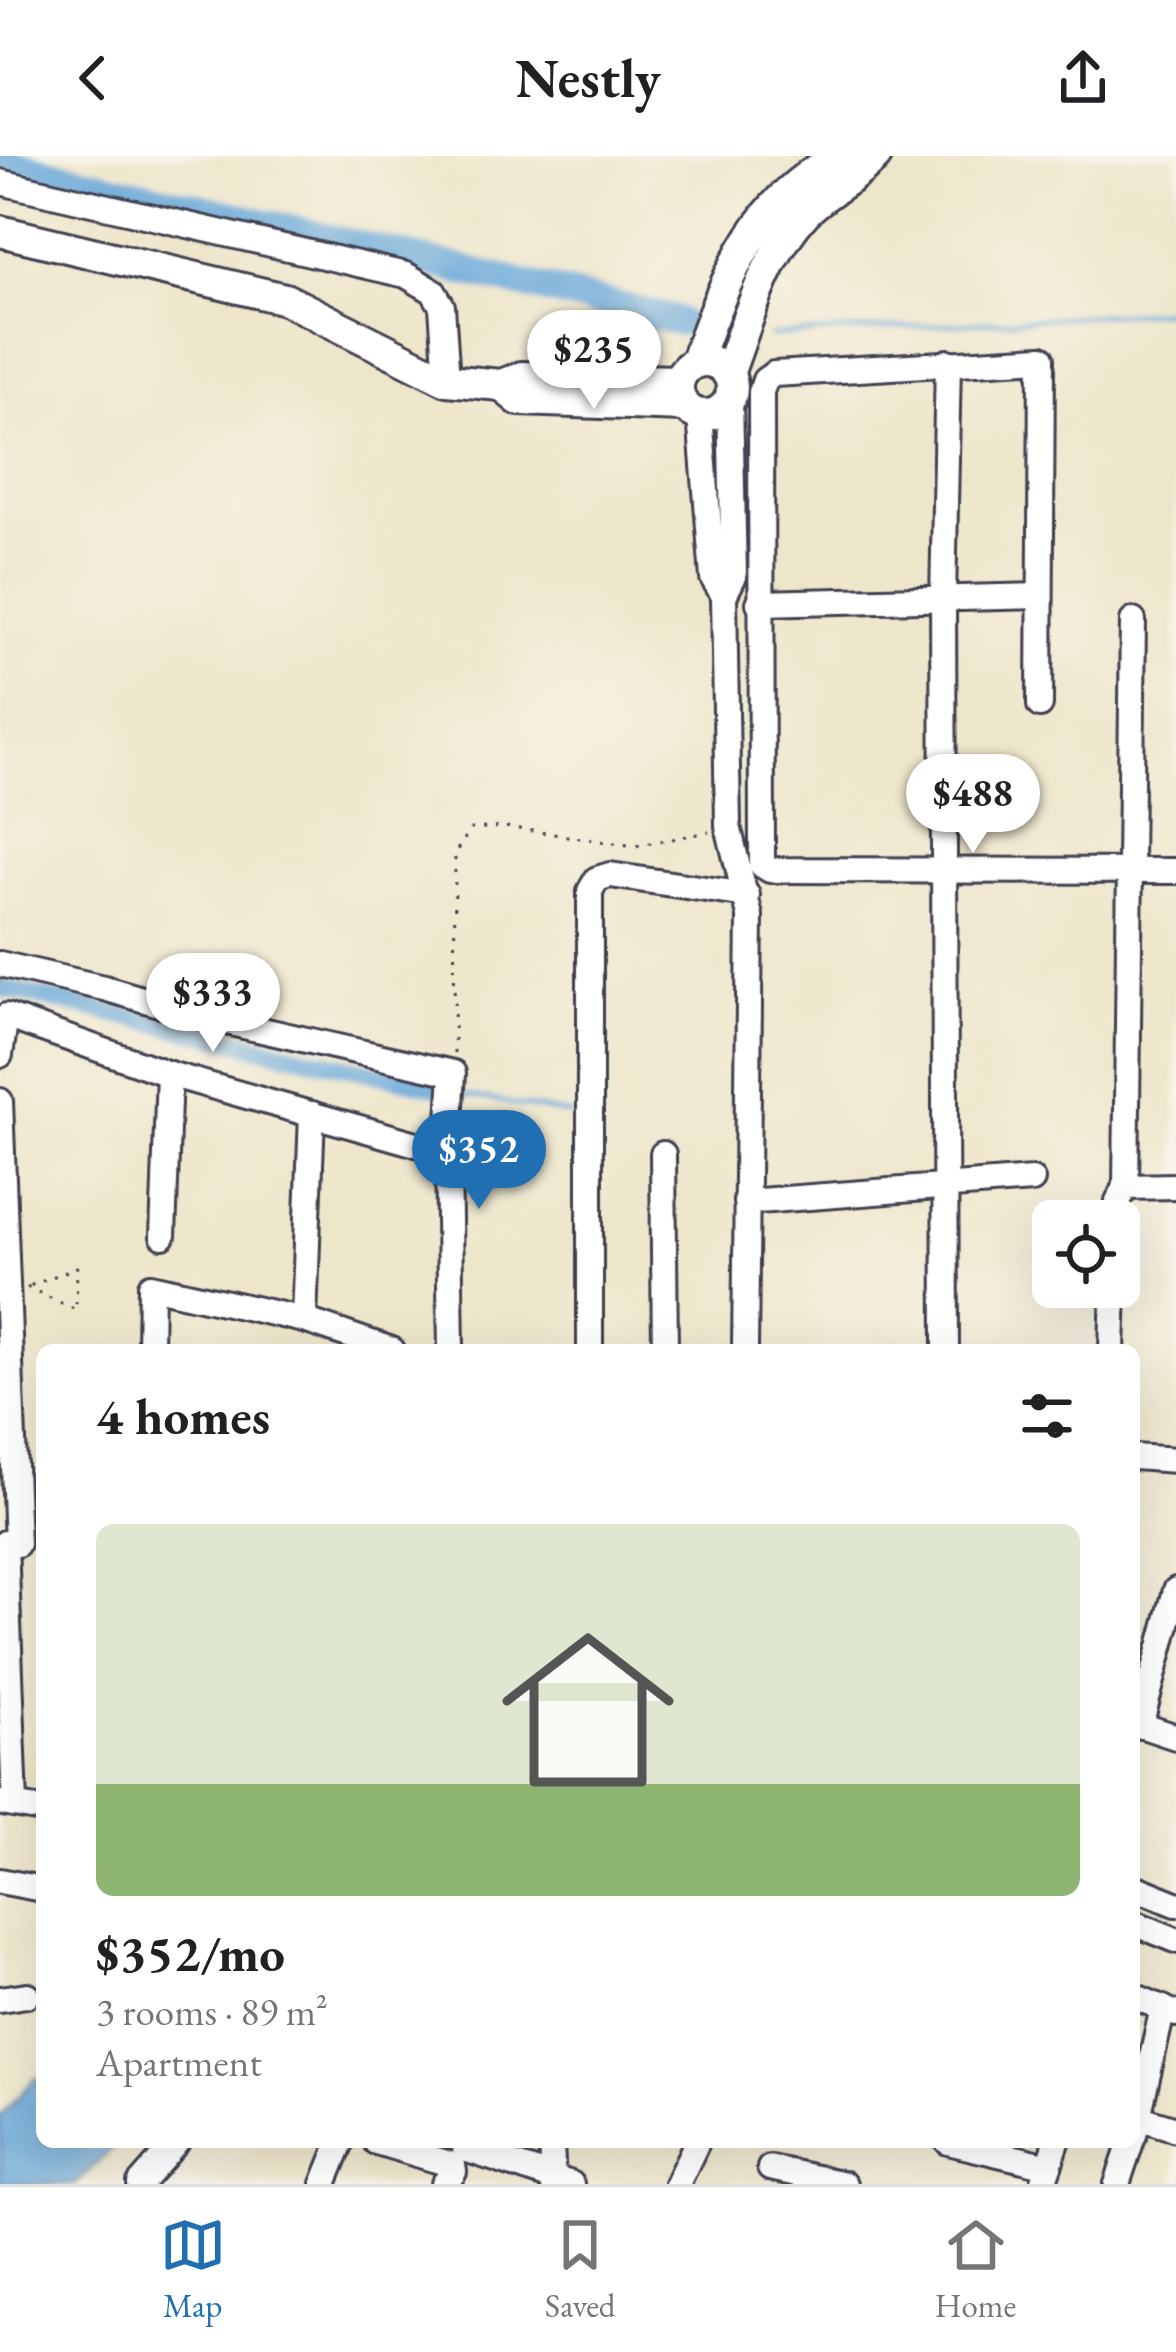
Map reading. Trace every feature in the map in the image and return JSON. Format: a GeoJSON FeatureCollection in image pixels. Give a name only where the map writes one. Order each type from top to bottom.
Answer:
{"type":"FeatureCollection","features":[{"type":"Feature","properties":{"kind":"main road"},"geometry":{"type":"LineString","coordinates":[[690,391],[718,297],[755,230],[821,165],[844,156]]}},
{"type":"Feature","properties":{"kind":"main road"},"geometry":{"type":"LineString","coordinates":[[0,232],[285,299],[447,380],[500,385],[519,400],[690,391],[717,412],[755,299],[780,248],[803,215],[876,156]]}},
{"type":"Feature","properties":{"kind":"main road"},"geometry":{"type":"LineString","coordinates":[[690,391],[714,362],[729,387]]}},
{"type":"Feature","properties":{"kind":"street"},"geometry":{"type":"LineString","coordinates":[[0,182],[406,275],[434,291],[442,306],[447,380]]}},
{"type":"Feature","properties":{"kind":"street"},"geometry":{"type":"LineString","coordinates":[[1040,705],[1045,364],[1035,356],[774,374],[765,380],[761,392],[759,603],[762,865],[770,870],[943,873],[1176,871]]}},
{"type":"Feature","properties":{"kind":"street"},"geometry":{"type":"LineString","coordinates":[[946,1344],[943,600],[948,362]]}},
{"type":"Feature","properties":{"kind":"street"},"geometry":{"type":"LineString","coordinates":[[729,387],[734,576],[724,596],[728,826],[750,916],[745,1344]]}},
{"type":"Feature","properties":{"kind":"street"},"geometry":{"type":"LineString","coordinates":[[690,391],[713,578],[724,596]]}},
{"type":"Feature","properties":{"kind":"street"},"geometry":{"type":"LineString","coordinates":[[759,603],[1040,596]]}},
{"type":"Feature","properties":{"kind":"street"},"geometry":{"type":"LineString","coordinates":[[1119,1200],[1126,1186],[1133,621]]}},
{"type":"Feature","properties":{"kind":"street"},"geometry":{"type":"LineString","coordinates":[[590,1344],[590,891],[597,879],[610,874],[747,895]]}},
{"type":"Feature","properties":{"kind":"street"},"geometry":{"type":"LineString","coordinates":[[0,964],[204,1017],[453,1073],[448,1153],[451,1344]]}},
{"type":"Feature","properties":{"kind":"street"},"geometry":{"type":"LineString","coordinates":[[0,1055],[3,1016],[169,1074],[448,1153]]}},
{"type":"Feature","properties":{"kind":"street"},"geometry":{"type":"LineString","coordinates":[[163,1236],[169,1074]]}},
{"type":"Feature","properties":{"kind":"street"},"geometry":{"type":"LineString","coordinates":[[0,1101],[16,1544],[8,1804]]}},
{"type":"Feature","properties":{"kind":"street"},"geometry":{"type":"LineString","coordinates":[[304,1320],[312,1114]]}},
{"type":"Feature","properties":{"kind":"street"},"geometry":{"type":"LineString","coordinates":[[663,1154],[665,1344]]}},
{"type":"Feature","properties":{"kind":"street"},"geometry":{"type":"LineString","coordinates":[[746,1202],[1032,1180]]}},
{"type":"Feature","properties":{"kind":"street"},"geometry":{"type":"LineString","coordinates":[[1126,1186],[1176,1186]]}},
{"type":"Feature","properties":{"kind":"street"},"geometry":{"type":"LineString","coordinates":[[150,1344],[151,1286],[304,1320],[374,1344]]}},
{"type":"Feature","properties":{"kind":"street"},"geometry":{"type":"LineString","coordinates":[[1112,1344],[1113,1308]]}},
{"type":"Feature","properties":{"kind":"street"},"geometry":{"type":"LineString","coordinates":[[1140,1457],[1176,1460]]}},
{"type":"Feature","properties":{"kind":"street"},"geometry":{"type":"LineString","coordinates":[[1140,1714],[1176,1590]]}},
{"type":"Feature","properties":{"kind":"street"},"geometry":{"type":"LineString","coordinates":[[1140,1725],[1176,1737]]}},
{"type":"Feature","properties":{"kind":"street"},"geometry":{"type":"LineString","coordinates":[[0,1881],[36,1888]]}},
{"type":"Feature","properties":{"kind":"street"},"geometry":{"type":"LineString","coordinates":[[1140,1889],[1176,1904]]}},
{"type":"Feature","properties":{"kind":"street"},"geometry":{"type":"LineString","coordinates":[[1140,1925],[1176,1940]]}},
{"type":"Feature","properties":{"kind":"street"},"geometry":{"type":"LineString","coordinates":[[0,1999],[27,1995]]}},
{"type":"Feature","properties":{"kind":"street"},"geometry":{"type":"LineString","coordinates":[[1140,1999],[1169,2011],[1140,2111]]}},
{"type":"Feature","properties":{"kind":"street"},"geometry":{"type":"LineString","coordinates":[[1140,2128],[1176,2129]]}},
{"type":"Feature","properties":{"kind":"street"},"geometry":{"type":"LineString","coordinates":[[140,2184],[172,2148]]}},
{"type":"Feature","properties":{"kind":"street"},"geometry":{"type":"LineString","coordinates":[[324,2184],[339,2148]]}},
{"type":"Feature","properties":{"kind":"street"},"geometry":{"type":"LineString","coordinates":[[396,2148],[453,2165],[454,2172],[444,2184]]}},
{"type":"Feature","properties":{"kind":"street"},"geometry":{"type":"LineString","coordinates":[[465,2148],[560,2183]]}},
{"type":"Feature","properties":{"kind":"street"},"geometry":{"type":"LineString","coordinates":[[552,2148],[560,2183]]}},
{"type":"Feature","properties":{"kind":"street"},"geometry":{"type":"LineString","coordinates":[[677,2184],[695,2148]]}},
{"type":"Feature","properties":{"kind":"street"},"geometry":{"type":"LineString","coordinates":[[976,2148],[1049,2164]]}},
{"type":"Feature","properties":{"kind":"street"},"geometry":{"type":"LineString","coordinates":[[1117,2184],[1129,2148]]}},
{"type":"Feature","properties":{"kind":"street"},"geometry":{"type":"LineString","coordinates":[[769,2176],[844,2184]]}},
{"type":"Feature","properties":{"kind":"path"},"geometry":{"type":"LineString","coordinates":[[453,1073],[455,854],[470,829],[505,827],[635,846],[728,826]]}},
{"type":"Feature","properties":{"kind":"path"},"geometry":{"type":"LineString","coordinates":[[77,1267],[76,1310],[27,1287],[77,1267]]}},
{"type":"Feature","properties":{"kind":"water"},"geometry":{"type":"Polygon","coordinates":[[[36,2078],[36,2148],[113,2148],[75,2184],[0,2184],[0,2116],[36,2078]]]}},
{"type":"Feature","properties":{"kind":"waterway"},"geometry":{"type":"LineString","coordinates":[[0,161],[678,321]]}},
{"type":"Feature","properties":{"kind":"waterway"},"geometry":{"type":"LineString","coordinates":[[770,336],[1176,310]]}},
{"type":"Feature","properties":{"kind":"waterway"},"geometry":{"type":"LineString","coordinates":[[0,988],[437,1087]]}},
{"type":"Feature","properties":{"kind":"waterway"},"geometry":{"type":"LineString","coordinates":[[461,1094],[571,1115]]}}]}
